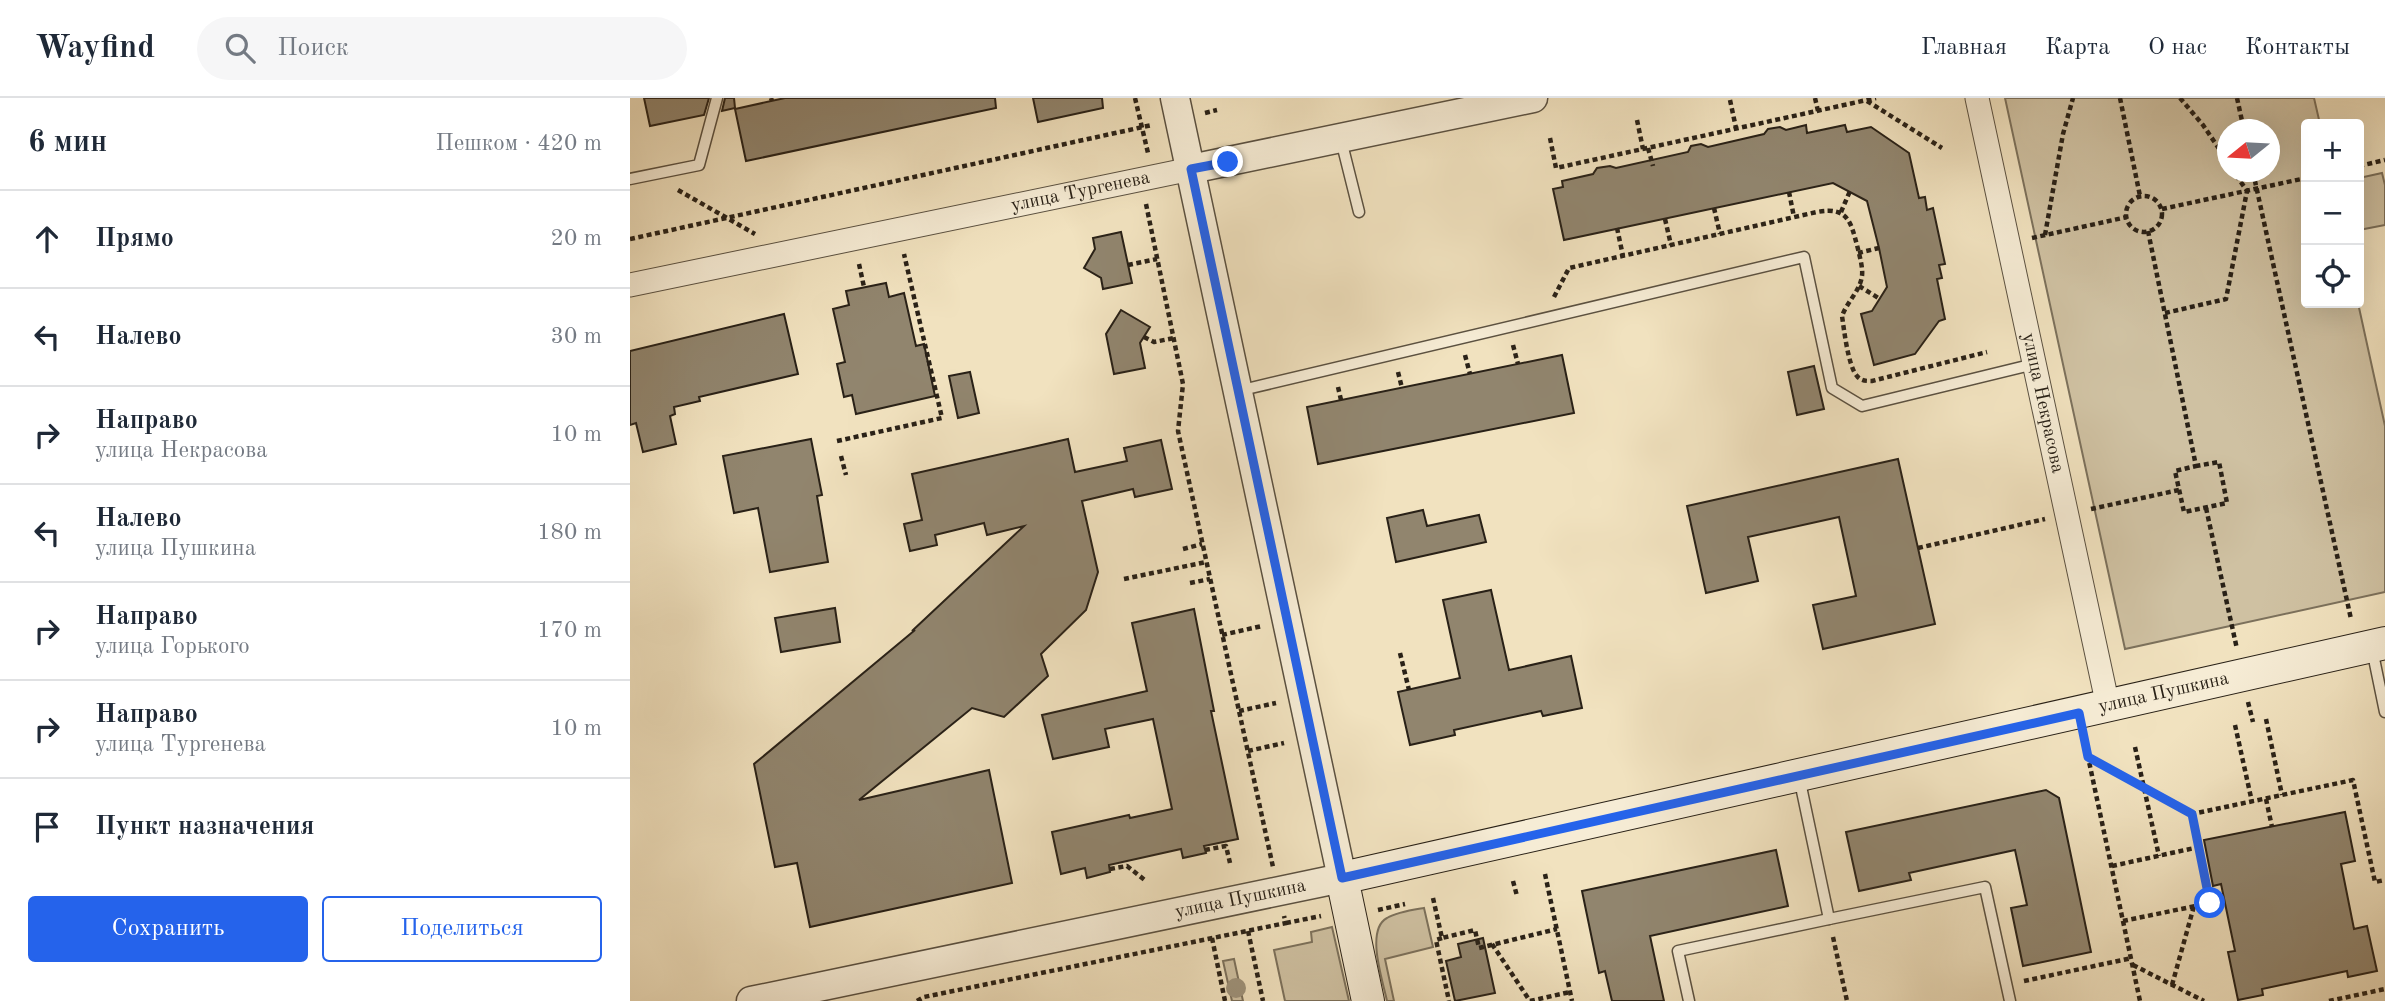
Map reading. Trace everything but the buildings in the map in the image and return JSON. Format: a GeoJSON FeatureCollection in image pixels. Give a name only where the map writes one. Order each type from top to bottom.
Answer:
{"type":"FeatureCollection","features":[{"type":"Feature","properties":{"kind":"main road","name":"улица Пушкина"},"geometry":{"type":"LineString","coordinates":[[1342,878],[2378,645]]}},
{"type":"Feature","properties":{"kind":"main road"},"geometry":{"type":"LineString","coordinates":[[1342,878],[1368,1001]]}},
{"type":"Feature","properties":{"kind":"street","name":"улица Тургенева"},"geometry":{"type":"LineString","coordinates":[[630,285],[1533,98]]}},
{"type":"Feature","properties":{"kind":"street","name":"улица Некрасова"},"geometry":{"type":"LineString","coordinates":[[1977,98],[2034,364],[2094,710]]}},
{"type":"Feature","properties":{"kind":"street"},"geometry":{"type":"LineString","coordinates":[[1177,108],[1342,878]]}},
{"type":"Feature","properties":{"kind":"street","name":"улица Пушкина"},"geometry":{"type":"LineString","coordinates":[[751,1001],[1342,878]]}},
{"type":"Feature","properties":{"kind":"lane"},"geometry":{"type":"LineString","coordinates":[[630,180],[699,165],[717,98]]}},
{"type":"Feature","properties":{"kind":"lane"},"geometry":{"type":"LineString","coordinates":[[1340,138],[1359,212]]}},
{"type":"Feature","properties":{"kind":"lane"},"geometry":{"type":"LineString","coordinates":[[1238,391],[1804,257],[1832,388],[1862,406],[2034,364]]}},
{"type":"Feature","properties":{"kind":"lane"},"geometry":{"type":"LineString","coordinates":[[2378,645],[2385,712]]}},
{"type":"Feature","properties":{"kind":"lane"},"geometry":{"type":"LineString","coordinates":[[1799,776],[1829,919]]}},
{"type":"Feature","properties":{"kind":"lane"},"geometry":{"type":"LineString","coordinates":[[1689,1001],[1678,951],[1984,887],[2010,1001]]}},
{"type":"Feature","properties":{"kind":"path"},"geometry":{"type":"LineString","coordinates":[[917,1001],[924,997],[1286,923],[1178,431],[1183,384],[1146,203],[1148,156],[1135,98]]}},
{"type":"Feature","properties":{"kind":"path"},"geometry":{"type":"LineString","coordinates":[[1815,98],[1818,111]]}},
{"type":"Feature","properties":{"kind":"path"},"geometry":{"type":"LineString","coordinates":[[1550,138],[1556,167],[1876,98]]}},
{"type":"Feature","properties":{"kind":"path"},"geometry":{"type":"LineString","coordinates":[[2045,235],[2063,134],[2073,98]]}},
{"type":"Feature","properties":{"kind":"path"},"geometry":{"type":"LineString","coordinates":[[2120,98],[2140,196]]}},
{"type":"Feature","properties":{"kind":"path"},"geometry":{"type":"LineString","coordinates":[[2180,98],[2217,146]]}},
{"type":"Feature","properties":{"kind":"path"},"geometry":{"type":"LineString","coordinates":[[2237,98],[2242,119]]}},
{"type":"Feature","properties":{"kind":"path"},"geometry":{"type":"LineString","coordinates":[[1730,100],[1736,128]]}},
{"type":"Feature","properties":{"kind":"path"},"geometry":{"type":"LineString","coordinates":[[1867,100],[1942,148]]}},
{"type":"Feature","properties":{"kind":"path"},"geometry":{"type":"LineString","coordinates":[[630,239],[1142,127],[1177,108],[1217,110]]}},
{"type":"Feature","properties":{"kind":"path"},"geometry":{"type":"LineString","coordinates":[[1637,120],[1653,166]]}},
{"type":"Feature","properties":{"kind":"path"},"geometry":{"type":"LineString","coordinates":[[2364,165],[2385,160]]}},
{"type":"Feature","properties":{"kind":"path"},"geometry":{"type":"LineString","coordinates":[[652,175],[785,253]]}},
{"type":"Feature","properties":{"kind":"path"},"geometry":{"type":"LineString","coordinates":[[2162,209],[2301,179]]}},
{"type":"Feature","properties":{"kind":"path"},"geometry":{"type":"LineString","coordinates":[[2165,313],[2225,299],[2247,191],[2241,182]]}},
{"type":"Feature","properties":{"kind":"path"},"geometry":{"type":"LineString","coordinates":[[2255,182],[2351,619]]}},
{"type":"Feature","properties":{"kind":"path"},"geometry":{"type":"LineString","coordinates":[[1841,212],[1850,191]]}},
{"type":"Feature","properties":{"kind":"path"},"geometry":{"type":"LineString","coordinates":[[1789,192],[1794,217]]}},
{"type":"Feature","properties":{"kind":"path"},"geometry":{"type":"LineString","coordinates":[[2140,196],[2152,197],[2162,209],[2160,222],[2148,231],[2137,230],[2132,226],[2126,210],[2130,203],[2140,196]]}},
{"type":"Feature","properties":{"kind":"path"},"geometry":{"type":"LineString","coordinates":[[1714,208],[1720,234]]}},
{"type":"Feature","properties":{"kind":"path"},"geometry":{"type":"LineString","coordinates":[[2028,239],[2127,216]]}},
{"type":"Feature","properties":{"kind":"path"},"geometry":{"type":"LineString","coordinates":[[1665,219],[1671,245]]}},
{"type":"Feature","properties":{"kind":"path"},"geometry":{"type":"LineString","coordinates":[[1617,228],[1623,256]]}},
{"type":"Feature","properties":{"kind":"path"},"geometry":{"type":"LineString","coordinates":[[2148,231],[2196,466]]}},
{"type":"Feature","properties":{"kind":"path"},"geometry":{"type":"LineString","coordinates":[[1858,253],[1879,248]]}},
{"type":"Feature","properties":{"kind":"path"},"geometry":{"type":"LineString","coordinates":[[838,441],[942,418],[904,254]]}},
{"type":"Feature","properties":{"kind":"path"},"geometry":{"type":"LineString","coordinates":[[1128,265],[1157,259]]}},
{"type":"Feature","properties":{"kind":"path"},"geometry":{"type":"LineString","coordinates":[[859,264],[864,287]]}},
{"type":"Feature","properties":{"kind":"path"},"geometry":{"type":"LineString","coordinates":[[1859,286],[1880,299]]}},
{"type":"Feature","properties":{"kind":"path"},"geometry":{"type":"LineString","coordinates":[[1144,337],[1154,342],[1174,338]]}},
{"type":"Feature","properties":{"kind":"path"},"geometry":{"type":"LineString","coordinates":[[841,456],[846,474]]}},
{"type":"Feature","properties":{"kind":"path"},"geometry":{"type":"LineString","coordinates":[[2218,462],[2227,503],[2184,512],[2175,471],[2196,466],[2218,462]]}},
{"type":"Feature","properties":{"kind":"path"},"geometry":{"type":"LineString","coordinates":[[2206,508],[2253,722]]}},
{"type":"Feature","properties":{"kind":"path"},"geometry":{"type":"LineString","coordinates":[[1918,548],[1987,532]]}},
{"type":"Feature","properties":{"kind":"path"},"geometry":{"type":"LineString","coordinates":[[1183,549],[1202,544]]}},
{"type":"Feature","properties":{"kind":"path"},"geometry":{"type":"LineString","coordinates":[[1124,579],[1206,562]]}},
{"type":"Feature","properties":{"kind":"path"},"geometry":{"type":"LineString","coordinates":[[1190,583],[1210,579]]}},
{"type":"Feature","properties":{"kind":"path"},"geometry":{"type":"LineString","coordinates":[[1222,635],[1287,621]]}},
{"type":"Feature","properties":{"kind":"path"},"geometry":{"type":"LineString","coordinates":[[1400,653],[1409,690]]}},
{"type":"Feature","properties":{"kind":"path"},"geometry":{"type":"LineString","coordinates":[[1239,711],[1303,696]]}},
{"type":"Feature","properties":{"kind":"path"},"geometry":{"type":"LineString","coordinates":[[2094,710],[2088,757],[2140,1001]]}},
{"type":"Feature","properties":{"kind":"path"},"geometry":{"type":"LineString","coordinates":[[2266,719],[2283,795]]}},
{"type":"Feature","properties":{"kind":"path"},"geometry":{"type":"LineString","coordinates":[[2235,725],[2252,802]]}},
{"type":"Feature","properties":{"kind":"path"},"geometry":{"type":"LineString","coordinates":[[1248,751],[1312,737]]}},
{"type":"Feature","properties":{"kind":"path"},"geometry":{"type":"LineString","coordinates":[[2135,747],[2159,856]]}},
{"type":"Feature","properties":{"kind":"path"},"geometry":{"type":"LineString","coordinates":[[2088,757],[2192,814],[2353,780],[2375,882],[2385,880]]}},
{"type":"Feature","properties":{"kind":"path"},"geometry":{"type":"LineString","coordinates":[[2266,799],[2272,827]]}},
{"type":"Feature","properties":{"kind":"path"},"geometry":{"type":"LineString","coordinates":[[2123,921],[2210,903],[2192,814]]}},
{"type":"Feature","properties":{"kind":"path"},"geometry":{"type":"LineString","coordinates":[[1205,850],[1226,846],[1230,863]]}},
{"type":"Feature","properties":{"kind":"path"},"geometry":{"type":"LineString","coordinates":[[2112,866],[2199,847]]}},
{"type":"Feature","properties":{"kind":"path"},"geometry":{"type":"LineString","coordinates":[[1110,869],[1127,866],[1146,881]]}},
{"type":"Feature","properties":{"kind":"path"},"geometry":{"type":"LineString","coordinates":[[1545,874],[1572,1001]]}},
{"type":"Feature","properties":{"kind":"path"},"geometry":{"type":"LineString","coordinates":[[1513,881],[1517,896]]}},
{"type":"Feature","properties":{"kind":"path"},"geometry":{"type":"LineString","coordinates":[[1433,898],[1442,938]]}},
{"type":"Feature","properties":{"kind":"path"},"geometry":{"type":"LineString","coordinates":[[2172,985],[2194,906]]}},
{"type":"Feature","properties":{"kind":"path"},"geometry":{"type":"LineString","coordinates":[[1829,919],[1847,1001]]}},
{"type":"Feature","properties":{"kind":"path"},"geometry":{"type":"LineString","coordinates":[[1449,1001],[1436,940],[1475,930],[1479,948],[1557,929]]}},
{"type":"Feature","properties":{"kind":"path"},"geometry":{"type":"LineString","coordinates":[[1248,931],[1262,1001]]}},
{"type":"Feature","properties":{"kind":"path"},"geometry":{"type":"LineString","coordinates":[[1462,933],[1464,942]]}},
{"type":"Feature","properties":{"kind":"path"},"geometry":{"type":"LineString","coordinates":[[1212,938],[1225,1001]]}},
{"type":"Feature","properties":{"kind":"path"},"geometry":{"type":"LineString","coordinates":[[1492,944],[1530,1001],[1570,992]]}},
{"type":"Feature","properties":{"kind":"path"},"geometry":{"type":"LineString","coordinates":[[2007,985],[2132,962],[2204,1001]]}},
{"type":"Feature","properties":{"kind":"path"},"geometry":{"type":"LineString","coordinates":[[2329,1001],[2385,989]]}},
{"type":"Feature","properties":{"kind":"shaded area"},"geometry":{"type":"Polygon","coordinates":[[[2005,98],[2314,98],[2319,119],[2301,119],[2301,308],[2359,308],[2385,426],[2385,592],[2125,649],[2005,98]]]}},
{"type":"Feature","properties":{"kind":"shaded area"},"geometry":{"type":"Polygon","coordinates":[[[2382,173],[2385,185],[2385,225],[2364,229],[2364,177],[2382,173]]]}},
{"type":"Feature","properties":{"kind":"shaded area"},"geometry":{"type":"Polygon","coordinates":[[[1424,908],[1433,947],[1385,959],[1394,1001],[1387,1001],[1377,956],[1377,933],[1387,918],[1424,908]]]}},
{"type":"Feature","properties":{"kind":"shaded area"},"geometry":{"type":"Polygon","coordinates":[[[1332,927],[1349,1001],[1285,1001],[1274,950],[1312,942],[1311,932],[1332,927]]]}},
{"type":"Feature","properties":{"kind":"shaded area"},"geometry":{"type":"Polygon","coordinates":[[[1234,959],[1243,1001],[1232,1001],[1223,961],[1234,959]]]}},
{"type":"Feature","properties":{"kind":"route"},"geometry":{"type":"LineString","coordinates":[[1228,162],[1191,169],[1342,878],[2079,713],[2088,757],[2192,814],[2210,903]]}}]}
